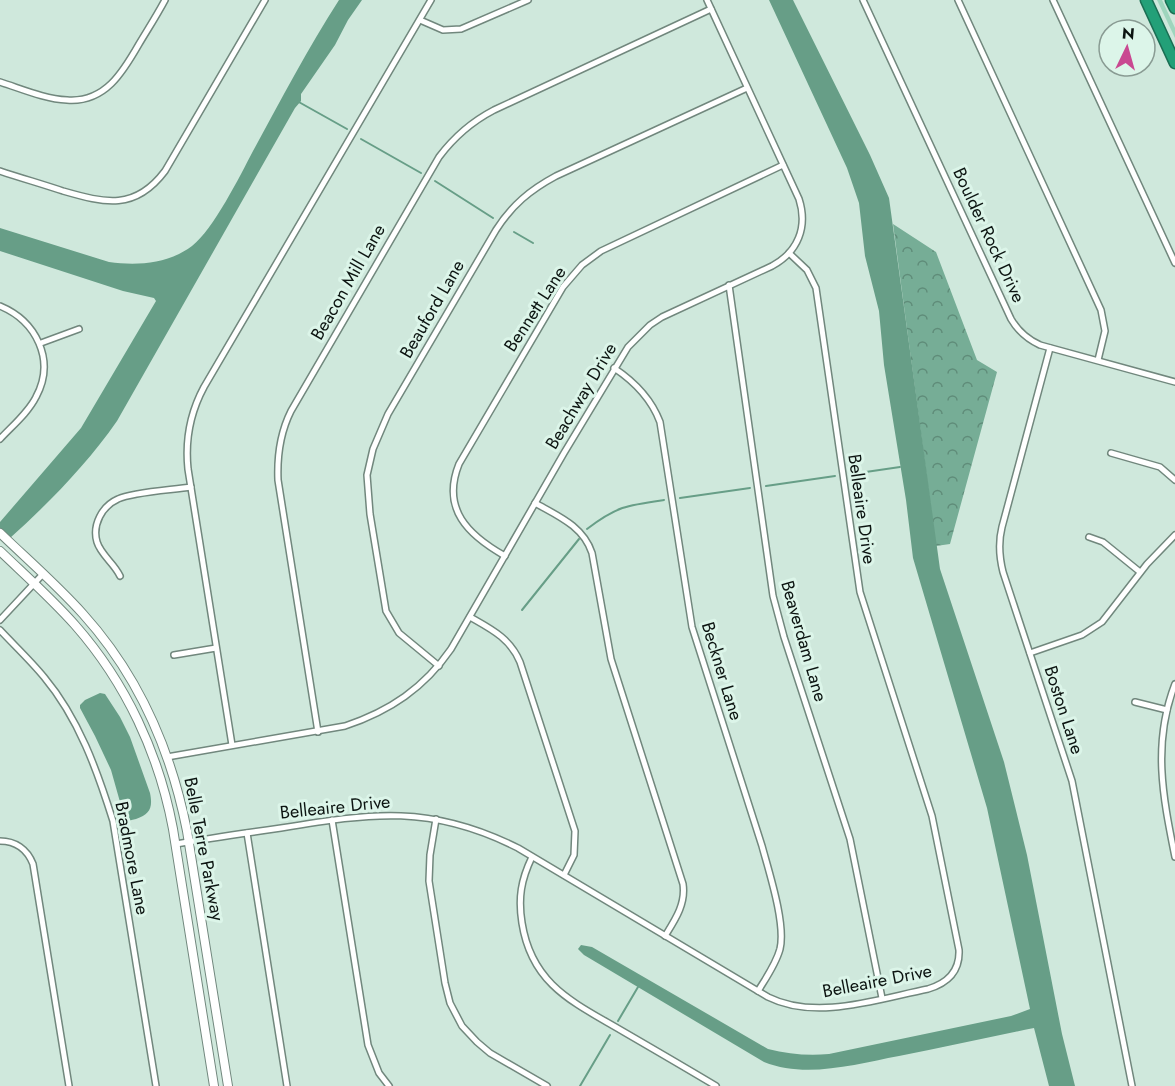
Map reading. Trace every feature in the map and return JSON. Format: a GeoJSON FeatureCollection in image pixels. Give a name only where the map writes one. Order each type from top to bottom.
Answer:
{"type":"FeatureCollection","features":[{"type":"Feature","properties":{"kind":"highway"},"geometry":{"type":"LineString","coordinates":[[1146,0],[1175,63]]}},
{"type":"Feature","properties":{"kind":"highway"},"geometry":{"type":"LineString","coordinates":[[1171,0],[1175,8]]}},
{"type":"Feature","properties":{"kind":"main road","name":"Belle Terre Parkway"},"geometry":{"type":"LineString","coordinates":[[0,533],[85,616],[121,663],[149,713],[180,797],[228,1086]]}},
{"type":"Feature","properties":{"kind":"main road","name":"Belle Terre Parkway"},"geometry":{"type":"LineString","coordinates":[[0,551],[84,636],[107,666],[130,705],[151,750],[176,844],[214,1086]]}},
{"type":"Feature","properties":{"kind":"street"},"geometry":{"type":"LineString","coordinates":[[0,82],[65,100],[84,99],[101,92],[123,72],[165,0]]}},
{"type":"Feature","properties":{"kind":"street"},"geometry":{"type":"LineString","coordinates":[[0,171],[104,202],[128,199],[145,191],[157,182],[165,171],[266,0]]}},
{"type":"Feature","properties":{"kind":"street"},"geometry":{"type":"LineString","coordinates":[[232,745],[187,455],[192,414],[201,393],[431,0]]}},
{"type":"Feature","properties":{"kind":"street"},"geometry":{"type":"LineString","coordinates":[[420,20],[443,30],[461,29],[528,0]]}},
{"type":"Feature","properties":{"kind":"street"},"geometry":{"type":"LineString","coordinates":[[706,0],[799,199],[803,214],[800,235],[789,253]]}},
{"type":"Feature","properties":{"kind":"street","name":"Boulder Rock Drive"},"geometry":{"type":"LineString","coordinates":[[863,0],[1011,318],[1025,337],[1050,348],[1175,382]]}},
{"type":"Feature","properties":{"kind":"street"},"geometry":{"type":"LineString","coordinates":[[958,0],[1101,310],[1105,331],[1098,360]]}},
{"type":"Feature","properties":{"kind":"street"},"geometry":{"type":"LineString","coordinates":[[1053,0],[1175,263]]}},
{"type":"Feature","properties":{"kind":"street","name":"Beacon Mill Lane"},"geometry":{"type":"LineString","coordinates":[[318,732],[278,480],[282,433],[291,411],[438,157],[457,135],[494,110],[711,9]]}},
{"type":"Feature","properties":{"kind":"street","name":"Beauford Lane"},"geometry":{"type":"LineString","coordinates":[[439,666],[399,633],[390,619],[384,599],[368,501],[368,475],[372,448],[388,414],[496,230],[518,202],[535,188],[556,176],[747,88]]}},
{"type":"Feature","properties":{"kind":"street","name":"Bennett Lane"},"geometry":{"type":"LineString","coordinates":[[505,556],[473,536],[462,521],[454,498],[456,473],[459,464],[562,286],[582,265],[601,250],[783,165]]}},
{"type":"Feature","properties":{"kind":"street","name":"Beachway Drive"},"geometry":{"type":"LineString","coordinates":[[167,757],[318,732],[362,721],[390,708],[416,689],[439,666],[470,617],[628,347],[650,325],[670,313],[777,263],[789,253]]}},
{"type":"Feature","properties":{"kind":"street","name":"Belleaire Drive"},"geometry":{"type":"LineString","coordinates":[[176,844],[377,815],[436,819],[489,835],[532,857],[782,1003],[810,1009],[829,1008],[928,989],[943,983],[956,970],[959,950],[932,816],[860,592],[816,288],[807,270],[789,253]]}},
{"type":"Feature","properties":{"kind":"street","name":"Beaverdam Lane"},"geometry":{"type":"LineString","coordinates":[[729,285],[773,596],[784,637],[850,839],[882,998]]}},
{"type":"Feature","properties":{"kind":"street"},"geometry":{"type":"LineString","coordinates":[[0,306],[21,318],[31,328],[41,344],[44,359],[43,377],[37,397],[0,439]]}},
{"type":"Feature","properties":{"kind":"street"},"geometry":{"type":"LineString","coordinates":[[41,344],[79,329]]}},
{"type":"Feature","properties":{"kind":"street","name":"Boston Lane"},"geometry":{"type":"LineString","coordinates":[[1050,348],[999,545],[1003,572],[1073,786],[1132,1086]]}},
{"type":"Feature","properties":{"kind":"street","name":"Beckner Lane"},"geometry":{"type":"LineString","coordinates":[[614,368],[639,388],[652,405],[660,422],[692,627],[770,876],[781,944],[776,960],[758,991]]}},
{"type":"Feature","properties":{"kind":"street"},"geometry":{"type":"LineString","coordinates":[[1111,453],[1160,467],[1175,480]]}},
{"type":"Feature","properties":{"kind":"street"},"geometry":{"type":"LineString","coordinates":[[120,576],[103,553],[96,538],[98,522],[104,510],[123,497],[191,487]]}},
{"type":"Feature","properties":{"kind":"street"},"geometry":{"type":"LineString","coordinates":[[535,503],[573,525],[587,541],[592,553],[610,659],[683,884],[681,907],[664,936]]}},
{"type":"Feature","properties":{"kind":"street"},"geometry":{"type":"LineString","coordinates":[[1030,653],[1082,635],[1097,626],[1112,612],[1140,572],[1175,535]]}},
{"type":"Feature","properties":{"kind":"street"},"geometry":{"type":"LineString","coordinates":[[1089,537],[1103,542],[1140,572]]}},
{"type":"Feature","properties":{"kind":"street"},"geometry":{"type":"LineString","coordinates":[[0,621],[43,574]]}},
{"type":"Feature","properties":{"kind":"street"},"geometry":{"type":"LineString","coordinates":[[470,617],[504,638],[520,662],[575,831],[574,855],[564,875]]}},
{"type":"Feature","properties":{"kind":"street","name":"Bradmore Lane"},"geometry":{"type":"LineString","coordinates":[[0,630],[45,678],[68,712],[82,737],[104,792],[113,821],[156,1086]]}},
{"type":"Feature","properties":{"kind":"street"},"geometry":{"type":"LineString","coordinates":[[174,655],[216,648]]}},
{"type":"Feature","properties":{"kind":"street"},"geometry":{"type":"LineString","coordinates":[[1175,684],[1167,710],[1161,751],[1161,781],[1175,857]]}},
{"type":"Feature","properties":{"kind":"street"},"geometry":{"type":"LineString","coordinates":[[1135,702],[1167,710]]}},
{"type":"Feature","properties":{"kind":"street"},"geometry":{"type":"LineString","coordinates":[[436,819],[430,855],[429,881],[450,1003],[462,1026],[477,1042],[490,1053],[547,1086]]}},
{"type":"Feature","properties":{"kind":"street"},"geometry":{"type":"LineString","coordinates":[[332,820],[368,1045],[379,1073],[389,1086]]}},
{"type":"Feature","properties":{"kind":"street"},"geometry":{"type":"LineString","coordinates":[[247,833],[287,1086]]}},
{"type":"Feature","properties":{"kind":"street"},"geometry":{"type":"LineString","coordinates":[[0,841],[20,846],[33,864],[69,1086]]}},
{"type":"Feature","properties":{"kind":"street"},"geometry":{"type":"LineString","coordinates":[[532,857],[522,880],[520,908],[528,950],[548,982],[571,1000],[716,1086]]}},
{"type":"Feature","properties":{"kind":"shaded area"},"geometry":{"type":"Polygon","coordinates":[[[339,0],[362,0],[335,45],[301,94],[301,101],[117,421],[67,482],[10,538],[0,529],[0,522],[81,428],[156,301],[154,298],[123,291],[0,251],[0,228],[109,262],[141,263],[163,260],[192,246],[209,228],[226,202],[295,74],[339,0]]]}},
{"type":"Feature","properties":{"kind":"shaded area"},"geometry":{"type":"Polygon","coordinates":[[[769,0],[793,0],[889,198],[940,569],[1004,762],[1027,855],[1062,1034],[1075,1086],[1049,1086],[1034,1028],[848,1066],[814,1070],[780,1067],[764,1062],[584,955],[578,949],[581,945],[592,947],[768,1049],[791,1053],[829,1054],[1011,1016],[1030,1009],[987,808],[913,558],[884,365],[879,311],[865,256],[859,203],[847,168],[769,0]]]}},
{"type":"Feature","properties":{"kind":"shaded area"},"geometry":{"type":"Polygon","coordinates":[[[1157,0],[1162,0],[1175,28],[1175,38],[1157,0]]]}},
{"type":"Feature","properties":{"kind":"shaded area"},"geometry":{"type":"Polygon","coordinates":[[[100,693],[105,694],[130,737],[150,793],[149,810],[145,815],[136,819],[122,821],[120,815],[122,809],[111,770],[80,708],[85,700],[100,693]]]}},
{"type":"Feature","properties":{"kind":"green space"},"geometry":{"type":"Polygon","coordinates":[[[893,224],[936,252],[977,360],[997,372],[950,544],[936,546],[893,224]]]}},
{"type":"Feature","properties":{"kind":"waterway"},"geometry":{"type":"LineString","coordinates":[[297,101],[347,129]]}},
{"type":"Feature","properties":{"kind":"waterway"},"geometry":{"type":"LineString","coordinates":[[361,139],[421,173]]}},
{"type":"Feature","properties":{"kind":"waterway"},"geometry":{"type":"LineString","coordinates":[[435,181],[493,218]]}},
{"type":"Feature","properties":{"kind":"waterway"},"geometry":{"type":"LineString","coordinates":[[514,232],[533,243]]}},
{"type":"Feature","properties":{"kind":"waterway"},"geometry":{"type":"LineString","coordinates":[[852,474],[900,467]]}},
{"type":"Feature","properties":{"kind":"waterway"},"geometry":{"type":"LineString","coordinates":[[766,486],[835,476]]}},
{"type":"Feature","properties":{"kind":"waterway"},"geometry":{"type":"LineString","coordinates":[[680,498],[750,488]]}},
{"type":"Feature","properties":{"kind":"waterway"},"geometry":{"type":"LineString","coordinates":[[587,529],[615,511],[641,503],[664,500]]}},
{"type":"Feature","properties":{"kind":"waterway"},"geometry":{"type":"LineString","coordinates":[[522,610],[579,539]]}},
{"type":"Feature","properties":{"kind":"waterway"},"geometry":{"type":"LineString","coordinates":[[618,1021],[638,987]]}},
{"type":"Feature","properties":{"kind":"waterway"},"geometry":{"type":"LineString","coordinates":[[580,1086],[610,1035]]}}]}
